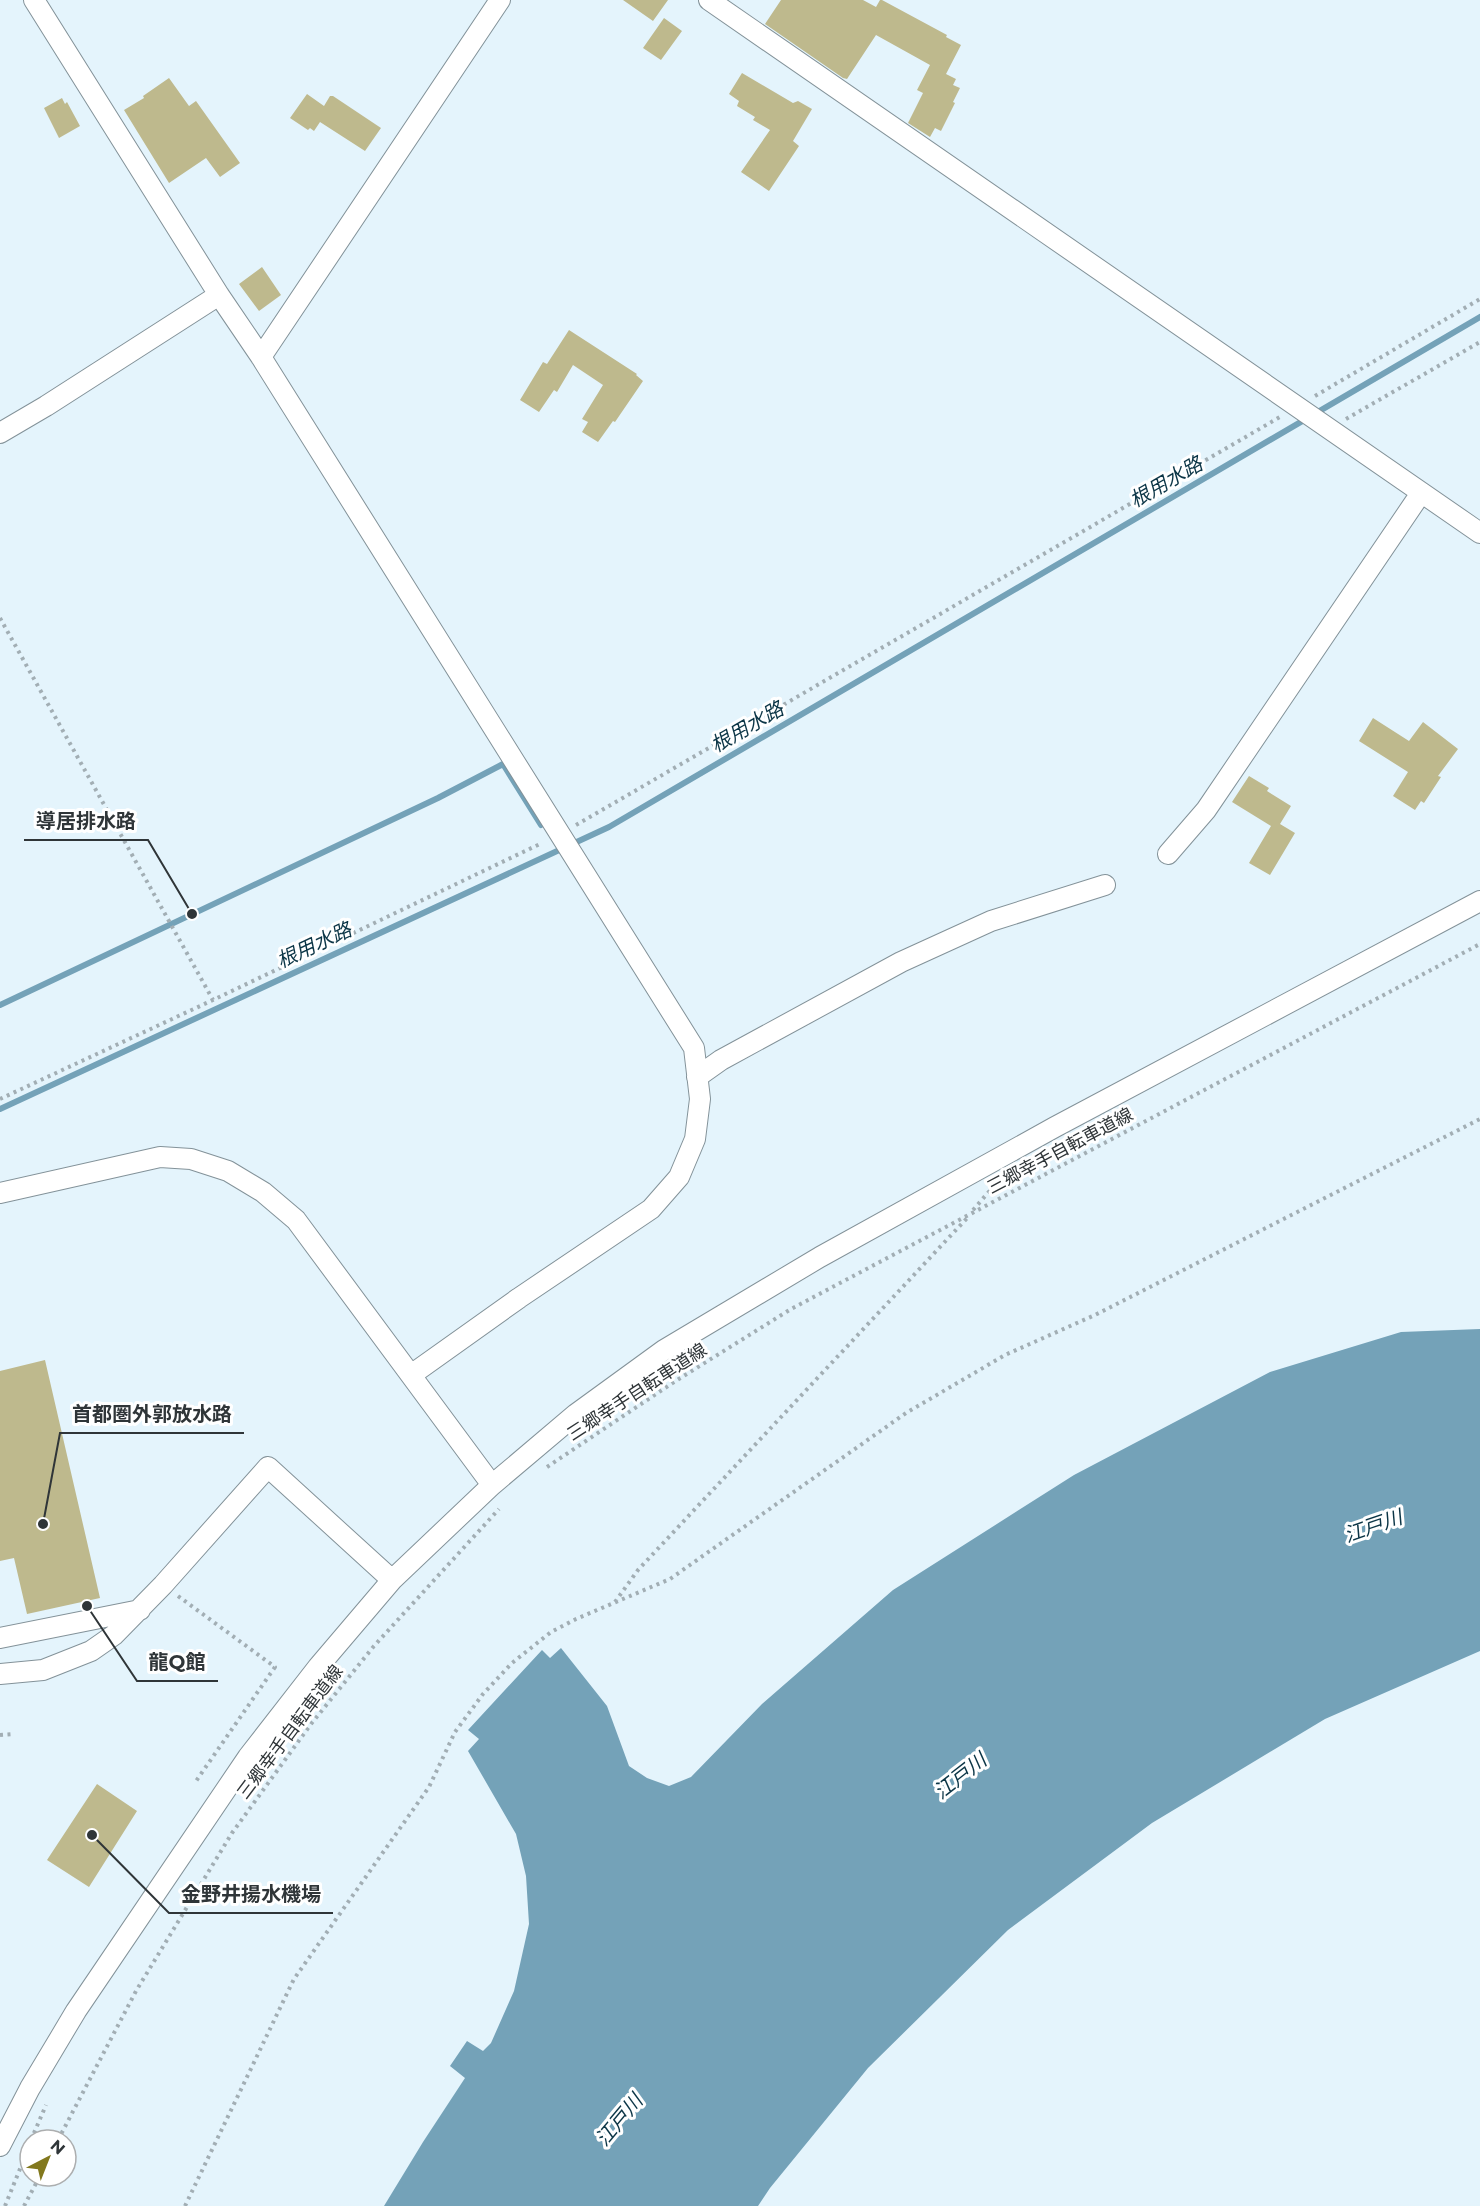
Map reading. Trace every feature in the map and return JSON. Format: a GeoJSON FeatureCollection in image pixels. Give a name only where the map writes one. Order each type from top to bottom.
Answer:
{"type":"FeatureCollection","features":[{"type":"Feature","properties":{"kind":"street"},"geometry":{"type":"LineString","coordinates":[[34,0],[561,834],[693,1048],[700,1099],[695,1139],[679,1177],[651,1209],[519,1298],[411,1375]]}},
{"type":"Feature","properties":{"kind":"street"},"geometry":{"type":"LineString","coordinates":[[261,357],[500,0]]}},
{"type":"Feature","properties":{"kind":"street"},"geometry":{"type":"LineString","coordinates":[[709,0],[1480,533]]}},
{"type":"Feature","properties":{"kind":"street"},"geometry":{"type":"LineString","coordinates":[[0,433],[219,295]]}},
{"type":"Feature","properties":{"kind":"street"},"geometry":{"type":"LineString","coordinates":[[1168,854],[1206,810],[1421,493]]}},
{"type":"Feature","properties":{"kind":"street"},"geometry":{"type":"LineString","coordinates":[[697,1077],[721,1060],[901,962],[991,921],[1105,885]]}},
{"type":"Feature","properties":{"kind":"street"},"geometry":{"type":"LineString","coordinates":[[0,2146],[30,2088],[76,2010],[248,1757],[318,1667],[393,1580],[492,1485],[576,1414],[664,1350],[820,1257],[1055,1127],[1480,901]]}},
{"type":"Feature","properties":{"kind":"street"},"geometry":{"type":"LineString","coordinates":[[0,1193],[160,1157],[191,1159],[228,1171],[263,1192],[296,1220],[492,1485]]}},
{"type":"Feature","properties":{"kind":"street"},"geometry":{"type":"LineString","coordinates":[[0,1674],[43,1670],[91,1651],[114,1635],[163,1585],[268,1467],[393,1580]]}},
{"type":"Feature","properties":{"kind":"street"},"geometry":{"type":"LineString","coordinates":[[0,1638],[140,1610]]}},
{"type":"Feature","properties":{"kind":"path"},"geometry":{"type":"LineString","coordinates":[[0,1099],[561,834],[1480,299]]}},
{"type":"Feature","properties":{"kind":"path"},"geometry":{"type":"LineString","coordinates":[[1330,428],[1480,342]]}},
{"type":"Feature","properties":{"kind":"path"},"geometry":{"type":"LineString","coordinates":[[0,618],[213,1000]]}},
{"type":"Feature","properties":{"kind":"path","name":"三郷幸手自転車道線"},"geometry":{"type":"LineString","coordinates":[[540,1472],[674,1382],[791,1309],[1480,944]]}},
{"type":"Feature","properties":{"kind":"path"},"geometry":{"type":"LineString","coordinates":[[185,2206],[294,1979],[429,1787],[455,1732],[483,1694],[512,1663],[551,1632],[670,1579],[906,1413],[1005,1355],[1095,1315],[1480,1119]]}},
{"type":"Feature","properties":{"kind":"path"},"geometry":{"type":"LineString","coordinates":[[615,1602],[646,1561],[972,1213],[993,1187],[1002,1181]]}},
{"type":"Feature","properties":{"kind":"path","name":"三郷幸手自転車道線"},"geometry":{"type":"LineString","coordinates":[[64,2128],[136,1991],[238,1824],[311,1724],[374,1646],[505,1502]]}},
{"type":"Feature","properties":{"kind":"path"},"geometry":{"type":"LineString","coordinates":[[163,1585],[275,1667],[194,1784]]}},
{"type":"Feature","properties":{"kind":"path"},"geometry":{"type":"LineString","coordinates":[[0,1735],[13,1734]]}},
{"type":"Feature","properties":{"kind":"path"},"geometry":{"type":"LineString","coordinates":[[5,2206],[18,2174]]}},
{"type":"Feature","properties":{"kind":"path"},"geometry":{"type":"LineString","coordinates":[[24,2206],[34,2188]]}},
{"type":"Feature","properties":{"kind":"water","name":"江戸川"},"geometry":{"type":"Polygon","coordinates":[[[1480,1329],[1480,1651],[1325,1719],[1152,1823],[1008,1930],[868,2068],[770,2188],[758,2206],[384,2206],[465,2078],[450,2066],[467,2041],[483,2051],[491,2043],[514,1991],[529,1924],[526,1876],[516,1834],[468,1751],[479,1739],[468,1730],[542,1650],[550,1658],[561,1648],[607,1706],[629,1766],[647,1778],[669,1786],[691,1777],[762,1704],[893,1590],[1074,1475],[1270,1372],[1401,1332],[1480,1329]]]}},
{"type":"Feature","properties":{"kind":"building"},"geometry":{"type":"Polygon","coordinates":[[[623,0],[668,0],[653,21],[623,0]]]}},
{"type":"Feature","properties":{"kind":"building"},"geometry":{"type":"Polygon","coordinates":[[[781,0],[863,0],[876,7],[882,0],[961,45],[946,74],[956,79],[953,85],[960,88],[941,131],[935,128],[930,137],[908,123],[923,93],[917,90],[930,65],[876,35],[847,79],[843,78],[765,24],[781,0]]]}},
{"type":"Feature","properties":{"kind":"building"},"geometry":{"type":"Polygon","coordinates":[[[664,18],[682,31],[661,60],[643,48],[664,18]]]}},
{"type":"Feature","properties":{"kind":"building"},"geometry":{"type":"Polygon","coordinates":[[[742,73],[793,103],[798,101],[812,109],[793,141],[799,146],[769,191],[741,172],[770,130],[753,120],[755,117],[737,106],[739,101],[729,94],[742,73]]]}},
{"type":"Feature","properties":{"kind":"building"},"geometry":{"type":"Polygon","coordinates":[[[169,78],[189,106],[196,101],[240,163],[220,177],[206,158],[169,183],[124,110],[144,98],[143,96],[169,78]]]}},
{"type":"Feature","properties":{"kind":"building"},"geometry":{"type":"Polygon","coordinates":[[[307,94],[324,106],[330,96],[333,96],[381,128],[365,151],[320,122],[314,131],[310,128],[308,130],[290,118],[307,94]]]}},
{"type":"Feature","properties":{"kind":"building"},"geometry":{"type":"Polygon","coordinates":[[[62,98],[65,104],[67,102],[80,126],[59,138],[44,108],[62,98]]]}},
{"type":"Feature","properties":{"kind":"building"},"geometry":{"type":"Polygon","coordinates":[[[262,267],[281,295],[259,311],[239,284],[262,267]]]}},
{"type":"Feature","properties":{"kind":"building"},"geometry":{"type":"Polygon","coordinates":[[[569,330],[637,374],[643,381],[615,422],[613,421],[598,442],[582,432],[588,422],[582,419],[603,385],[573,365],[557,392],[554,390],[539,412],[520,400],[543,362],[547,364],[569,330]]]}},
{"type":"Feature","properties":{"kind":"building"},"geometry":{"type":"Polygon","coordinates":[[[1373,718],[1409,741],[1423,722],[1458,749],[1438,776],[1441,777],[1424,803],[1421,801],[1415,810],[1393,796],[1408,772],[1359,741],[1373,718]]]}},
{"type":"Feature","properties":{"kind":"building"},"geometry":{"type":"Polygon","coordinates":[[[1249,776],[1269,788],[1267,791],[1291,806],[1280,824],[1295,833],[1270,875],[1249,863],[1271,826],[1232,802],[1249,776]]]}},
{"type":"Feature","properties":{"kind":"building"},"geometry":{"type":"Polygon","coordinates":[[[45,1360],[100,1598],[27,1614],[14,1558],[0,1561],[0,1371],[45,1360]]]}},
{"type":"Feature","properties":{"kind":"building"},"geometry":{"type":"Polygon","coordinates":[[[97,1784],[137,1811],[89,1887],[47,1860],[97,1784]]]}},
{"type":"Feature","properties":{"kind":"waterway","name":"根用水路"},"geometry":{"type":"LineString","coordinates":[[0,1109],[609,827],[1480,317]]}},
{"type":"Feature","properties":{"kind":"waterway"},"geometry":{"type":"LineString","coordinates":[[0,1005],[438,798],[503,764],[541,825]]}},
{"type":"Feature","properties":{"kind":"place","name":"導居排水路"},"geometry":{"type":"Point","coordinates":[192,914]}},
{"type":"Feature","properties":{"kind":"place","name":"首都圏外郭放水路"},"geometry":{"type":"Point","coordinates":[43,1524]}},
{"type":"Feature","properties":{"kind":"place","name":"龍Q館"},"geometry":{"type":"Point","coordinates":[87,1606]}},
{"type":"Feature","properties":{"kind":"place","name":"金野井揚水機場"},"geometry":{"type":"Point","coordinates":[92,1835]}}]}
